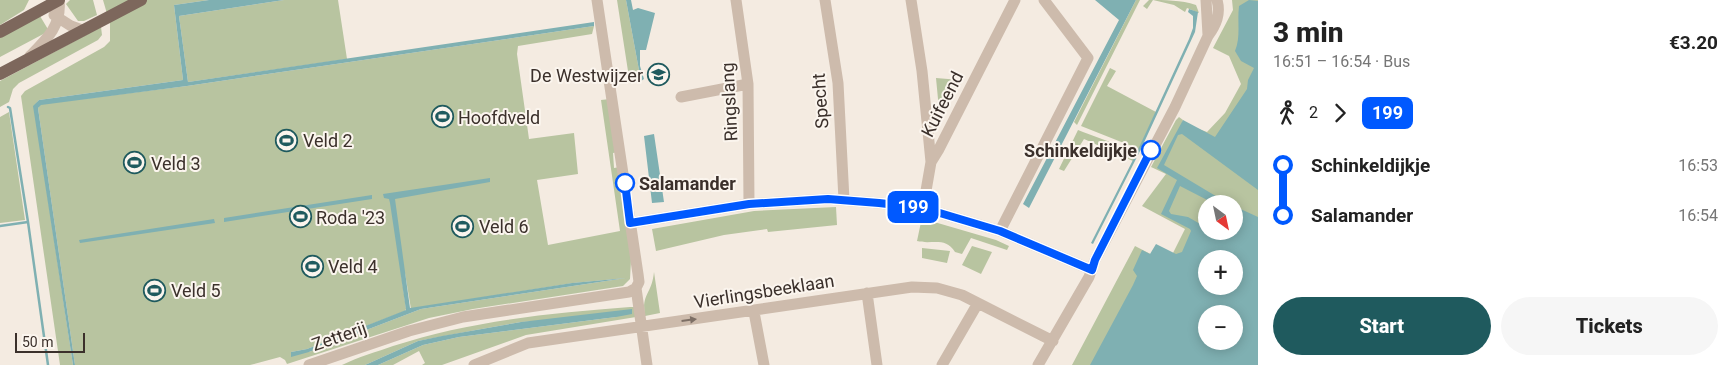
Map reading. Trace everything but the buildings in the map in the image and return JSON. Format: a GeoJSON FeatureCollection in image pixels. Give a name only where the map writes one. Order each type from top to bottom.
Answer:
{"type":"FeatureCollection","features":[{"type":"Feature","properties":{"kind":"main road"},"geometry":{"type":"LineString","coordinates":[[0,74],[141,0]]}},
{"type":"Feature","properties":{"kind":"main road"},"geometry":{"type":"LineString","coordinates":[[0,32],[50,1]]}},
{"type":"Feature","properties":{"kind":"street"},"geometry":{"type":"LineString","coordinates":[[597,0],[639,282],[633,290],[647,365]]}},
{"type":"Feature","properties":{"kind":"street","name":"Ringslang"},"geometry":{"type":"LineString","coordinates":[[736,0],[748,84],[749,204]]}},
{"type":"Feature","properties":{"kind":"street","name":"Specht"},"geometry":{"type":"LineString","coordinates":[[825,0],[838,83],[844,200]]}},
{"type":"Feature","properties":{"kind":"street","name":"Kuifeend"},"geometry":{"type":"LineString","coordinates":[[911,0],[931,162],[923,208]]}},
{"type":"Feature","properties":{"kind":"street","name":"Kuifeend"},"geometry":{"type":"LineString","coordinates":[[931,162],[1015,0]]}},
{"type":"Feature","properties":{"kind":"street"},"geometry":{"type":"LineString","coordinates":[[1000,231],[1088,58],[1044,0]]}},
{"type":"Feature","properties":{"kind":"street"},"geometry":{"type":"LineString","coordinates":[[1206,0],[1208,36]]}},
{"type":"Feature","properties":{"kind":"street"},"geometry":{"type":"LineString","coordinates":[[1038,365],[1092,270],[1217,21],[1217,0]]}},
{"type":"Feature","properties":{"kind":"street"},"geometry":{"type":"LineString","coordinates":[[50,1],[58,19],[82,30]]}},
{"type":"Feature","properties":{"kind":"street"},"geometry":{"type":"LineString","coordinates":[[23,62],[48,38],[58,19]]}},
{"type":"Feature","properties":{"kind":"street"},"geometry":{"type":"LineString","coordinates":[[681,96],[748,84]]}},
{"type":"Feature","properties":{"kind":"street"},"geometry":{"type":"LineString","coordinates":[[630,223],[749,204],[844,200],[923,208],[1000,231],[1092,270]]}},
{"type":"Feature","properties":{"kind":"street","name":"Vierlingsbeeklaan"},"geometry":{"type":"LineString","coordinates":[[474,365],[528,343],[754,312],[912,287],[937,288],[978,303],[1053,341]]}},
{"type":"Feature","properties":{"kind":"street","name":"Zetterij"},"geometry":{"type":"LineString","coordinates":[[309,365],[409,330],[470,315],[633,290]]}},
{"type":"Feature","properties":{"kind":"street"},"geometry":{"type":"LineString","coordinates":[[866,293],[877,365]]}},
{"type":"Feature","properties":{"kind":"street"},"geometry":{"type":"LineString","coordinates":[[942,365],[978,303]]}},
{"type":"Feature","properties":{"kind":"street"},"geometry":{"type":"LineString","coordinates":[[754,312],[764,365]]}},
{"type":"Feature","properties":{"kind":"street"},"geometry":{"type":"LineString","coordinates":[[501,354],[505,365]]}},
{"type":"Feature","properties":{"kind":"green space"},"geometry":{"type":"Polygon","coordinates":[[[0,0],[29,0],[24,10],[0,25],[0,0]]]}},
{"type":"Feature","properties":{"kind":"green space"},"geometry":{"type":"Polygon","coordinates":[[[70,0],[93,0],[97,15],[84,21],[78,21],[66,4],[70,0]]]}},
{"type":"Feature","properties":{"kind":"green space"},"geometry":{"type":"Polygon","coordinates":[[[103,0],[209,0],[174,5],[183,80],[39,100],[34,106],[73,365],[60,365],[21,96],[25,91],[104,47],[110,41],[110,24],[103,0]]]}},
{"type":"Feature","properties":{"kind":"green space"},"geometry":{"type":"Polygon","coordinates":[[[284,0],[338,0],[347,59],[188,82],[179,16],[284,0]]]}},
{"type":"Feature","properties":{"kind":"green space"},"geometry":{"type":"Polygon","coordinates":[[[617,0],[626,0],[641,81],[630,84],[617,0]]]}},
{"type":"Feature","properties":{"kind":"green space"},"geometry":{"type":"Polygon","coordinates":[[[1136,0],[1140,0],[1077,125],[1074,122],[1136,0]]]}},
{"type":"Feature","properties":{"kind":"green space"},"geometry":{"type":"Polygon","coordinates":[[[1149,0],[1153,0],[1147,9],[1143,6],[1149,0]]]}},
{"type":"Feature","properties":{"kind":"green space"},"geometry":{"type":"Polygon","coordinates":[[[1153,0],[1190,3],[1196,5],[1199,13],[1187,8],[1185,12],[1174,5],[1153,0]]]}},
{"type":"Feature","properties":{"kind":"green space"},"geometry":{"type":"Polygon","coordinates":[[[1232,0],[1258,0],[1258,365],[1072,365],[1135,246],[1168,263],[1185,229],[1142,206],[1166,174],[1151,167],[1176,120],[1179,117],[1183,120],[1182,123],[1207,132],[1225,113],[1241,84],[1229,56],[1213,48],[1233,10],[1232,0]]]}},
{"type":"Feature","properties":{"kind":"green space"},"geometry":{"type":"Polygon","coordinates":[[[40,16],[49,31],[0,57],[0,38],[40,16]]]}},
{"type":"Feature","properties":{"kind":"green space","name":"Roda '23"},"geometry":{"type":"Polygon","coordinates":[[[594,26],[592,34],[518,46],[517,54],[529,139],[574,133],[578,174],[537,180],[548,245],[620,231],[601,100],[610,99],[618,152],[613,153],[614,168],[620,167],[631,260],[630,279],[623,286],[473,309],[429,318],[287,364],[280,357],[250,365],[75,365],[38,108],[41,104],[187,86],[594,26]],[[401,273],[405,311],[307,349],[291,352],[309,352],[421,309],[626,278],[573,283],[411,309],[405,273],[401,273]]]}},
{"type":"Feature","properties":{"kind":"green space"},"geometry":{"type":"Polygon","coordinates":[[[101,27],[102,35],[98,40],[19,83],[13,89],[9,102],[0,107],[0,81],[101,27]]]}},
{"type":"Feature","properties":{"kind":"green space"},"geometry":{"type":"Polygon","coordinates":[[[1110,68],[1116,71],[1107,86],[1156,112],[1139,149],[1081,126],[1110,68]]]}},
{"type":"Feature","properties":{"kind":"green space"},"geometry":{"type":"Polygon","coordinates":[[[936,78],[960,80],[940,120],[936,78]]]}},
{"type":"Feature","properties":{"kind":"green space"},"geometry":{"type":"Polygon","coordinates":[[[9,112],[25,220],[0,223],[0,117],[9,112]]]}},
{"type":"Feature","properties":{"kind":"green space"},"geometry":{"type":"Polygon","coordinates":[[[1078,130],[1137,152],[1133,161],[1084,139],[1064,171],[1059,169],[1078,130]]]}},
{"type":"Feature","properties":{"kind":"green space"},"geometry":{"type":"Polygon","coordinates":[[[836,207],[837,225],[768,232],[767,229],[724,235],[656,251],[652,229],[754,211],[836,207]]]}},
{"type":"Feature","properties":{"kind":"green space"},"geometry":{"type":"Polygon","coordinates":[[[924,219],[996,240],[1009,246],[1007,250],[971,238],[962,254],[955,252],[947,244],[917,241],[921,222],[924,219]]]}},
{"type":"Feature","properties":{"kind":"green space"},"geometry":{"type":"Polygon","coordinates":[[[972,246],[992,252],[981,274],[962,265],[972,246]]]}},
{"type":"Feature","properties":{"kind":"green space"},"geometry":{"type":"Polygon","coordinates":[[[922,248],[950,251],[947,263],[922,258],[922,248]]]}},
{"type":"Feature","properties":{"kind":"green space"},"geometry":{"type":"Polygon","coordinates":[[[654,272],[660,313],[645,316],[644,303],[654,272]]]}},
{"type":"Feature","properties":{"kind":"green space"},"geometry":{"type":"Polygon","coordinates":[[[634,307],[636,317],[526,335],[442,365],[422,365],[425,363],[419,351],[393,365],[378,365],[423,345],[459,337],[616,317],[521,322],[418,341],[365,365],[342,365],[422,337],[480,324],[540,315],[634,307]]]}},
{"type":"Feature","properties":{"kind":"water"},"geometry":{"type":"Polygon","coordinates":[[[209,0],[284,0],[179,16],[188,82],[594,22],[594,26],[187,86],[41,105],[38,108],[75,365],[73,365],[33,106],[39,100],[183,80],[174,5],[209,0]]]}},
{"type":"Feature","properties":{"kind":"water"},"geometry":{"type":"Polygon","coordinates":[[[626,0],[631,0],[633,10],[638,8],[655,13],[646,50],[640,50],[640,66],[644,79],[641,81],[626,0]]]}},
{"type":"Feature","properties":{"kind":"water"},"geometry":{"type":"Polygon","coordinates":[[[1095,0],[1136,0],[1029,208],[1023,204],[1119,20],[1095,0]]]}},
{"type":"Feature","properties":{"kind":"water"},"geometry":{"type":"Polygon","coordinates":[[[1249,0],[1258,1],[1258,190],[1182,134],[1178,135],[1164,165],[1214,195],[1198,195],[1180,186],[1169,211],[1171,214],[1188,217],[1198,223],[1198,240],[1243,240],[1243,210],[1258,217],[1258,365],[1090,365],[1133,285],[1137,276],[1133,270],[1142,250],[1150,254],[1156,244],[1176,254],[1182,252],[1191,231],[1190,229],[1161,214],[1177,180],[1157,168],[1183,120],[1215,137],[1247,89],[1248,80],[1254,68],[1241,61],[1235,51],[1239,6],[1249,0]]]}},
{"type":"Feature","properties":{"kind":"water"},"geometry":{"type":"Polygon","coordinates":[[[1189,9],[1198,12],[1195,32],[1141,149],[1093,244],[1091,243],[1136,154],[1189,39],[1193,28],[1193,16],[1188,12],[1189,9]]]}},
{"type":"Feature","properties":{"kind":"water"},"geometry":{"type":"Polygon","coordinates":[[[654,134],[664,202],[652,203],[644,136],[654,134]]]}},
{"type":"Feature","properties":{"kind":"water"},"geometry":{"type":"Polygon","coordinates":[[[490,178],[490,182],[395,199],[410,308],[572,283],[626,278],[421,309],[309,352],[291,357],[291,352],[307,349],[406,310],[390,203],[389,199],[384,198],[383,194],[490,178]]]}},
{"type":"Feature","properties":{"kind":"water"},"geometry":{"type":"Polygon","coordinates":[[[372,195],[372,199],[224,222],[224,218],[372,195]]]}},
{"type":"Feature","properties":{"kind":"water"},"geometry":{"type":"Polygon","coordinates":[[[214,219],[215,223],[80,243],[79,240],[214,219]]]}},
{"type":"Feature","properties":{"kind":"water"},"geometry":{"type":"Polygon","coordinates":[[[632,309],[632,314],[616,317],[459,337],[423,345],[378,365],[365,365],[418,341],[521,322],[632,309]]]}},
{"type":"Feature","properties":{"kind":"waterway"},"geometry":{"type":"LineString","coordinates":[[8,107],[10,108],[28,222]]}},
{"type":"Feature","properties":{"kind":"waterway"},"geometry":{"type":"LineString","coordinates":[[0,226],[28,222],[48,365]]}},
{"type":"Feature","properties":{"kind":"bus line","name":"199"},"geometry":{"type":"LineString","coordinates":[[625,183],[630,223],[749,204],[828,199],[879,203],[923,208],[1000,231],[1092,270],[1095,260],[1151,150]]}},
{"type":"Feature","properties":{"kind":"place","name":"De Westwijzer"},"geometry":{"type":"Point","coordinates":[659,75]}},
{"type":"Feature","properties":{"kind":"place","name":"Hoofdveld"},"geometry":{"type":"Point","coordinates":[442,117]}},
{"type":"Feature","properties":{"kind":"place","name":"Veld 2"},"geometry":{"type":"Point","coordinates":[287,140]}},
{"type":"Feature","properties":{"kind":"place","name":"Schinkeldijkje"},"geometry":{"type":"Point","coordinates":[1151,150]}},
{"type":"Feature","properties":{"kind":"place","name":"Veld 3"},"geometry":{"type":"Point","coordinates":[135,163]}},
{"type":"Feature","properties":{"kind":"place","name":"Salamander"},"geometry":{"type":"Point","coordinates":[625,183]}},
{"type":"Feature","properties":{"kind":"place","name":"Roda '23"},"geometry":{"type":"Point","coordinates":[300,217]}},
{"type":"Feature","properties":{"kind":"place","name":"Veld 6"},"geometry":{"type":"Point","coordinates":[463,226]}},
{"type":"Feature","properties":{"kind":"place","name":"Veld 4"},"geometry":{"type":"Point","coordinates":[312,266]}},
{"type":"Feature","properties":{"kind":"place","name":"Veld 5"},"geometry":{"type":"Point","coordinates":[155,290]}}]}
